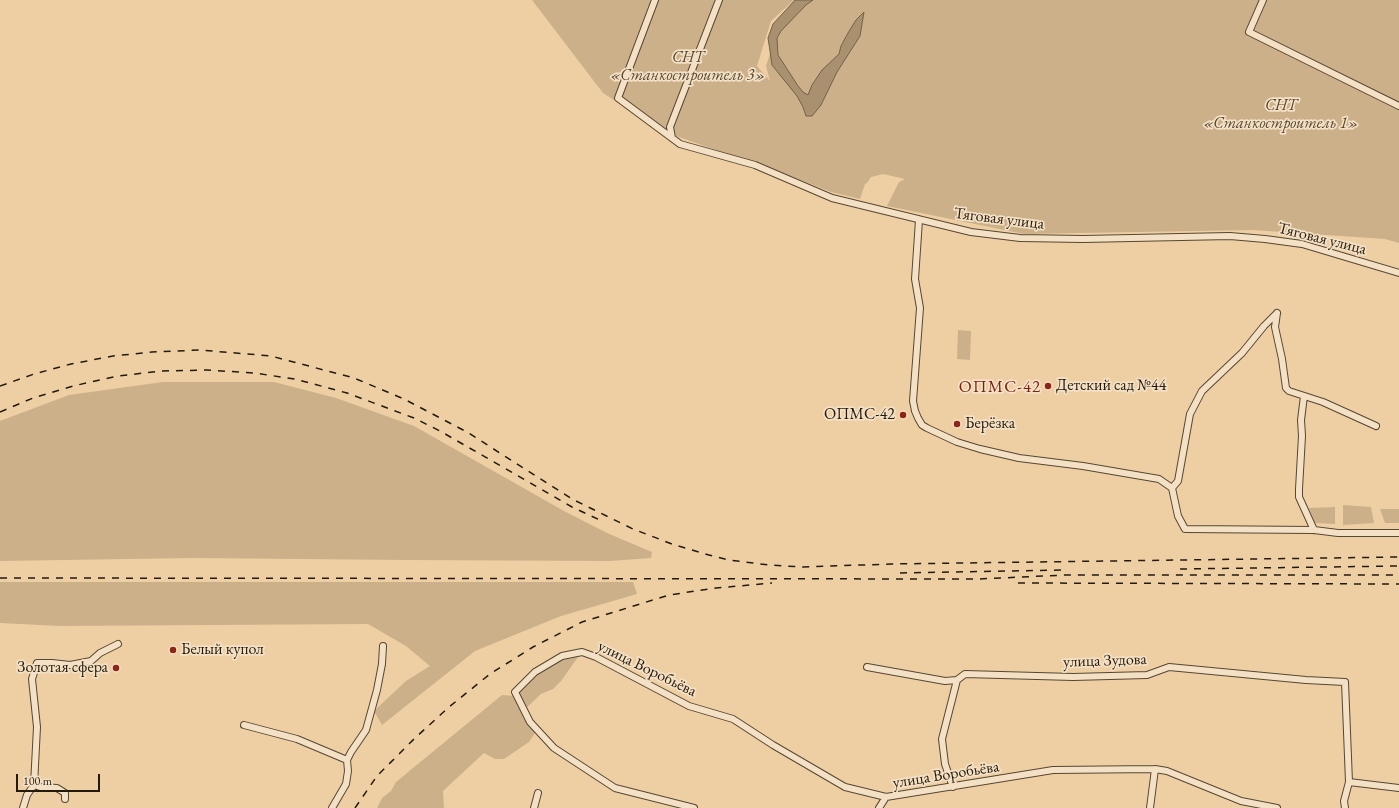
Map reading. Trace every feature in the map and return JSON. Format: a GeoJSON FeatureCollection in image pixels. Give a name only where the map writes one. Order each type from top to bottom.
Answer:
{"type":"FeatureCollection","features":[{"type":"Feature","properties":{"kind":"street","name":"Тяговая улица"},"geometry":{"type":"LineString","coordinates":[[655,0],[618,98],[680,144],[755,165],[832,198],[971,232],[1020,238],[1083,239],[1230,236],[1265,239],[1302,244],[1399,273]]}},
{"type":"Feature","properties":{"kind":"street"},"geometry":{"type":"LineString","coordinates":[[672,138],[670,128],[719,0]]}},
{"type":"Feature","properties":{"kind":"street"},"geometry":{"type":"LineString","coordinates":[[1263,0],[1249,32],[1399,106]]}},
{"type":"Feature","properties":{"kind":"street"},"geometry":{"type":"LineString","coordinates":[[919,220],[915,279],[920,308],[913,400],[915,411],[922,425],[944,436],[980,450],[1019,458],[1084,466],[1159,479],[1172,488],[1178,516],[1185,529],[1314,530],[1338,533],[1399,533]]}},
{"type":"Feature","properties":{"kind":"street"},"geometry":{"type":"LineString","coordinates":[[1172,488],[1178,481],[1190,414],[1202,391],[1242,353],[1264,326],[1277,313],[1275,327],[1282,359],[1286,388],[1376,426]]}},
{"type":"Feature","properties":{"kind":"street"},"geometry":{"type":"LineString","coordinates":[[1304,396],[1301,420],[1302,436],[1299,497],[1314,530]]}},
{"type":"Feature","properties":{"kind":"street"},"geometry":{"type":"LineString","coordinates":[[23,808],[27,795],[34,785],[37,728],[32,679],[37,663],[52,662],[70,665],[91,661],[100,653],[118,644]]}},
{"type":"Feature","properties":{"kind":"street"},"geometry":{"type":"LineString","coordinates":[[332,808],[346,784],[348,771],[347,760],[366,730],[377,690],[382,664],[383,646]]}},
{"type":"Feature","properties":{"kind":"street","name":"улица Воробьёва"},"geometry":{"type":"LineString","coordinates":[[694,808],[615,788],[554,748],[530,722],[515,692],[535,672],[562,656],[582,652],[596,657],[689,706],[733,719],[773,745],[845,787],[886,798],[1053,770],[1155,769],[1167,771],[1240,801],[1277,808]]}},
{"type":"Feature","properties":{"kind":"street","name":"улица Зудова"},"geometry":{"type":"LineString","coordinates":[[867,667],[945,681],[957,680],[965,674],[1073,677],[1147,675],[1169,667],[1306,680],[1345,682],[1349,782]]}},
{"type":"Feature","properties":{"kind":"street"},"geometry":{"type":"LineString","coordinates":[[953,787],[945,764],[942,739],[957,680]]}},
{"type":"Feature","properties":{"kind":"street"},"geometry":{"type":"LineString","coordinates":[[244,725],[297,739],[347,760]]}},
{"type":"Feature","properties":{"kind":"street"},"geometry":{"type":"LineString","coordinates":[[1150,808],[1155,769]]}},
{"type":"Feature","properties":{"kind":"street"},"geometry":{"type":"LineString","coordinates":[[1345,808],[1344,801],[1349,782],[1399,788]]}},
{"type":"Feature","properties":{"kind":"street"},"geometry":{"type":"LineString","coordinates":[[34,785],[40,787],[57,788],[65,794],[65,799]]}},
{"type":"Feature","properties":{"kind":"street"},"geometry":{"type":"LineString","coordinates":[[534,808],[538,793]]}},
{"type":"Feature","properties":{"kind":"street"},"geometry":{"type":"LineString","coordinates":[[879,808],[886,798]]}},
{"type":"Feature","properties":{"kind":"green space"},"geometry":{"type":"Polygon","coordinates":[[[532,0],[794,0],[771,21],[757,66],[770,81],[766,66],[777,32],[807,0],[1399,0],[1399,243],[1385,239],[1252,230],[1024,234],[887,206],[899,182],[905,179],[883,174],[871,177],[865,184],[860,199],[831,192],[788,175],[676,136],[672,138],[603,93],[532,0]]]}},
{"type":"Feature","properties":{"kind":"green space"},"geometry":{"type":"Polygon","coordinates":[[[958,330],[971,331],[970,360],[957,359],[958,330]]]}},
{"type":"Feature","properties":{"kind":"green space"},"geometry":{"type":"Polygon","coordinates":[[[163,382],[274,382],[336,398],[414,426],[564,511],[607,533],[652,552],[651,558],[610,561],[193,558],[0,561],[0,421],[69,395],[163,382]]]}},
{"type":"Feature","properties":{"kind":"green space"},"geometry":{"type":"Polygon","coordinates":[[[1343,505],[1371,507],[1374,523],[1343,525],[1343,505]]]}},
{"type":"Feature","properties":{"kind":"green space"},"geometry":{"type":"Polygon","coordinates":[[[1335,507],[1335,524],[1315,523],[1309,508],[1335,507]]]}},
{"type":"Feature","properties":{"kind":"green space"},"geometry":{"type":"Polygon","coordinates":[[[1380,509],[1399,509],[1399,523],[1385,523],[1380,509]]]}},
{"type":"Feature","properties":{"kind":"green space"},"geometry":{"type":"Polygon","coordinates":[[[0,582],[633,582],[637,594],[561,616],[475,651],[382,725],[374,711],[406,681],[430,666],[406,646],[368,624],[60,626],[0,623],[0,582]]]}},
{"type":"Feature","properties":{"kind":"green space"},"geometry":{"type":"Polygon","coordinates":[[[571,654],[578,657],[561,681],[553,689],[541,694],[521,713],[535,733],[529,742],[504,759],[495,759],[484,753],[443,791],[444,808],[377,808],[382,798],[391,791],[396,782],[502,695],[516,696],[526,679],[571,654]]]}},
{"type":"Feature","properties":{"kind":"shaded area"},"geometry":{"type":"Polygon","coordinates":[[[795,0],[813,0],[806,5],[781,31],[777,38],[778,55],[798,86],[808,95],[812,85],[822,70],[839,54],[841,46],[848,33],[856,20],[864,12],[860,36],[837,72],[821,105],[812,116],[806,116],[797,96],[772,65],[768,38],[773,24],[795,0]]]}},
{"type":"Feature","properties":{"kind":"railway"},"geometry":{"type":"LineString","coordinates":[[0,386],[34,374],[71,364],[113,356],[152,352],[200,350],[271,356],[354,378],[404,399],[467,432],[572,499],[633,529],[672,544],[709,555],[729,560],[769,565],[803,567],[891,564],[1399,557]]}},
{"type":"Feature","properties":{"kind":"railway"},"geometry":{"type":"LineString","coordinates":[[0,412],[33,398],[73,386],[118,376],[162,371],[207,370],[254,373],[295,379],[347,393],[414,418],[440,431],[572,507],[604,522]]}},
{"type":"Feature","properties":{"kind":"railway"},"geometry":{"type":"LineString","coordinates":[[1180,569],[1399,566]]}},
{"type":"Feature","properties":{"kind":"railway"},"geometry":{"type":"LineString","coordinates":[[900,573],[1062,570]]}},
{"type":"Feature","properties":{"kind":"railway"},"geometry":{"type":"LineString","coordinates":[[0,578],[978,579],[1066,575],[1399,575]]}},
{"type":"Feature","properties":{"kind":"railway"},"geometry":{"type":"LineString","coordinates":[[355,808],[377,776],[449,707],[490,674],[533,647],[582,622],[669,595],[716,588],[772,583]]}},
{"type":"Feature","properties":{"kind":"railway"},"geometry":{"type":"LineString","coordinates":[[1018,583],[1399,584]]}},
{"type":"Feature","properties":{"kind":"place","name":"Детский сад №44"},"geometry":{"type":"Point","coordinates":[1048,386]}},
{"type":"Feature","properties":{"kind":"place","name":"ОПМС-42"},"geometry":{"type":"Point","coordinates":[903,415]}},
{"type":"Feature","properties":{"kind":"place","name":"Берёзка"},"geometry":{"type":"Point","coordinates":[957,424]}},
{"type":"Feature","properties":{"kind":"place","name":"Белый купол"},"geometry":{"type":"Point","coordinates":[173,650]}},
{"type":"Feature","properties":{"kind":"place","name":"Золотая сфера"},"geometry":{"type":"Point","coordinates":[116,668]}},
{"type":"Feature","properties":{"kind":"district","name":"ОПМС-42"},"geometry":{"type":"Point","coordinates":[1000,387]}},
{"type":"Feature","properties":{"kind":"park label","name":"СНТ «Станкостроитель 3»"},"geometry":{"type":"Point","coordinates":[688,67]}},
{"type":"Feature","properties":{"kind":"park label","name":"СНТ «Станкостроитель 1»"},"geometry":{"type":"Point","coordinates":[1281,115]}}]}
